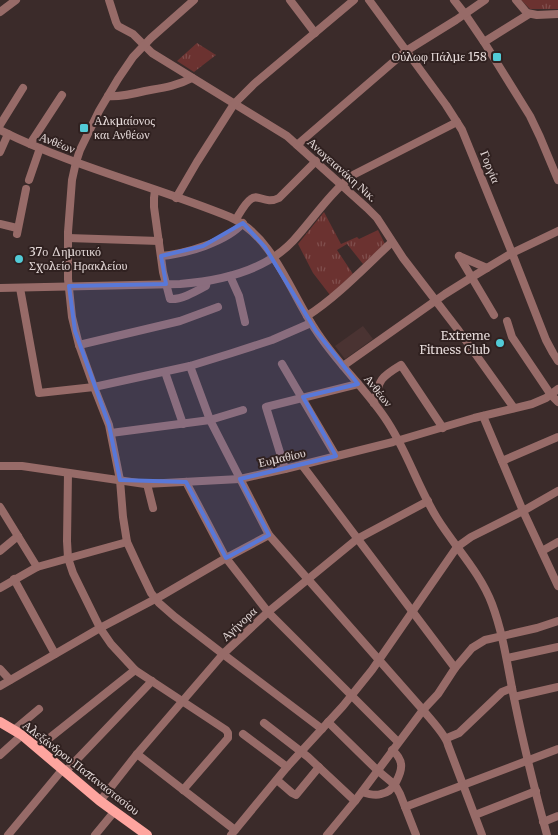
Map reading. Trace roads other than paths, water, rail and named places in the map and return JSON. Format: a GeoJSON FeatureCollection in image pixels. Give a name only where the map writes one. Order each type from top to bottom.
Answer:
{"type":"FeatureCollection","features":[{"type":"Feature","properties":{"kind":"main road","name":"Αλεξάνδρου Παπαναστασίου"},"geometry":{"type":"LineString","coordinates":[[1,723],[18,733],[100,801],[147,835]]}},
{"type":"Feature","properties":{"kind":"street"},"geometry":{"type":"LineString","coordinates":[[0,12],[16,0]]}},
{"type":"Feature","properties":{"kind":"street","name":"Ανωγειανάκη Νικ."},"geometry":{"type":"LineString","coordinates":[[109,0],[117,24],[121,28],[135,35],[155,55],[288,136],[372,213],[514,408]]}},
{"type":"Feature","properties":{"kind":"street"},"geometry":{"type":"LineString","coordinates":[[194,0],[143,45],[126,67],[88,132],[80,150],[72,180],[68,238],[69,286],[73,324],[111,433],[120,480],[122,516],[127,542],[147,585],[156,599],[175,617],[223,654],[325,726],[395,785],[405,807],[414,835]]}},
{"type":"Feature","properties":{"kind":"street"},"geometry":{"type":"LineString","coordinates":[[290,0],[315,32]]}},
{"type":"Feature","properties":{"kind":"street"},"geometry":{"type":"LineString","coordinates":[[176,198],[234,104],[254,84],[354,0]]}},
{"type":"Feature","properties":{"kind":"street","name":"Γοργία"},"geometry":{"type":"LineString","coordinates":[[369,0],[457,122],[465,136],[546,340],[558,360]]}},
{"type":"Feature","properties":{"kind":"street"},"geometry":{"type":"LineString","coordinates":[[454,0],[484,42],[530,116],[558,180]]}},
{"type":"Feature","properties":{"kind":"street"},"geometry":{"type":"LineString","coordinates":[[297,145],[406,51],[485,0]]}},
{"type":"Feature","properties":{"kind":"street"},"geometry":{"type":"LineString","coordinates":[[516,0],[525,12],[530,14],[558,14]]}},
{"type":"Feature","properties":{"kind":"street"},"geometry":{"type":"LineString","coordinates":[[484,42],[530,14]]}},
{"type":"Feature","properties":{"kind":"street"},"geometry":{"type":"LineString","coordinates":[[108,96],[120,96],[171,86],[192,78]]}},
{"type":"Feature","properties":{"kind":"street"},"geometry":{"type":"LineString","coordinates":[[0,125],[23,88]]}},
{"type":"Feature","properties":{"kind":"street"},"geometry":{"type":"LineString","coordinates":[[30,144],[62,95]]}},
{"type":"Feature","properties":{"kind":"street"},"geometry":{"type":"LineString","coordinates":[[0,288],[166,284],[207,281],[230,276],[251,268],[281,251],[293,241],[342,184],[353,175],[457,122]]}},
{"type":"Feature","properties":{"kind":"street","name":"Ανθέων"},"geometry":{"type":"LineString","coordinates":[[0,130],[76,162],[239,221],[254,233],[291,286],[309,320],[327,346],[385,418],[399,441],[439,522],[487,591],[502,636],[528,760],[547,835]]}},
{"type":"Feature","properties":{"kind":"street"},"geometry":{"type":"LineString","coordinates":[[0,152],[8,134]]}},
{"type":"Feature","properties":{"kind":"street"},"geometry":{"type":"LineString","coordinates":[[28,180],[40,148]]}},
{"type":"Feature","properties":{"kind":"street"},"geometry":{"type":"LineString","coordinates":[[549,158],[558,154]]}},
{"type":"Feature","properties":{"kind":"street"},"geometry":{"type":"LineString","coordinates":[[161,256],[182,253],[230,234],[237,229],[249,200],[253,197],[268,201],[279,198],[316,161]]}},
{"type":"Feature","properties":{"kind":"street"},"geometry":{"type":"LineString","coordinates":[[0,224],[17,231],[26,189]]}},
{"type":"Feature","properties":{"kind":"street"},"geometry":{"type":"LineString","coordinates":[[155,190],[154,202],[161,256],[170,299],[173,300],[203,288],[207,285],[207,281]]}},
{"type":"Feature","properties":{"kind":"street"},"geometry":{"type":"LineString","coordinates":[[343,366],[471,278],[512,253],[558,231]]}},
{"type":"Feature","properties":{"kind":"street"},"geometry":{"type":"LineString","coordinates":[[68,238],[159,241]]}},
{"type":"Feature","properties":{"kind":"street"},"geometry":{"type":"LineString","coordinates":[[20,288],[39,393],[94,387],[190,366],[272,340],[309,320],[317,310],[392,242]]}},
{"type":"Feature","properties":{"kind":"street"},"geometry":{"type":"LineString","coordinates":[[487,268],[459,256],[494,315]]}},
{"type":"Feature","properties":{"kind":"street"},"geometry":{"type":"LineString","coordinates":[[230,276],[238,296],[244,322]]}},
{"type":"Feature","properties":{"kind":"street"},"geometry":{"type":"LineString","coordinates":[[79,345],[180,321],[218,307]]}},
{"type":"Feature","properties":{"kind":"street"},"geometry":{"type":"LineString","coordinates":[[507,321],[512,337],[551,395],[558,402]]}},
{"type":"Feature","properties":{"kind":"street"},"geometry":{"type":"LineString","coordinates":[[282,364],[336,456]]}},
{"type":"Feature","properties":{"kind":"street"},"geometry":{"type":"LineString","coordinates":[[374,403],[378,384],[385,375],[401,365],[443,428]]}},
{"type":"Feature","properties":{"kind":"street"},"geometry":{"type":"LineString","coordinates":[[190,366],[210,420],[268,535],[447,738],[482,835]]}},
{"type":"Feature","properties":{"kind":"street"},"geometry":{"type":"LineString","coordinates":[[165,372],[183,424]]}},
{"type":"Feature","properties":{"kind":"street"},"geometry":{"type":"LineString","coordinates":[[285,470],[266,407],[358,384]]}},
{"type":"Feature","properties":{"kind":"street","name":"Ευμαθίου"},"geometry":{"type":"LineString","coordinates":[[0,466],[22,466],[147,484],[240,479],[285,470],[399,441],[483,416],[532,404],[551,395],[558,389]]}},
{"type":"Feature","properties":{"kind":"street"},"geometry":{"type":"LineString","coordinates":[[111,433],[210,420],[242,410]]}},
{"type":"Feature","properties":{"kind":"street"},"geometry":{"type":"LineString","coordinates":[[483,416],[523,511],[558,586]]}},
{"type":"Feature","properties":{"kind":"street"},"geometry":{"type":"LineString","coordinates":[[502,461],[558,437]]}},
{"type":"Feature","properties":{"kind":"street"},"geometry":{"type":"LineString","coordinates":[[302,465],[455,668]]}},
{"type":"Feature","properties":{"kind":"street"},"geometry":{"type":"LineString","coordinates":[[68,473],[68,558],[73,573],[100,628],[111,644],[135,670],[226,730],[228,734],[228,738],[183,790]]}},
{"type":"Feature","properties":{"kind":"street"},"geometry":{"type":"LineString","coordinates":[[186,482],[226,558],[268,612],[398,742]]}},
{"type":"Feature","properties":{"kind":"street"},"geometry":{"type":"LineString","coordinates":[[147,484],[153,508]]}},
{"type":"Feature","properties":{"kind":"street"},"geometry":{"type":"LineString","coordinates":[[137,754],[233,833],[352,695],[457,547],[471,537],[558,491]]}},
{"type":"Feature","properties":{"kind":"street","name":"Αγήνορα"},"geometry":{"type":"LineString","coordinates":[[100,801],[137,754],[223,654],[268,612],[358,538],[428,501]]}},
{"type":"Feature","properties":{"kind":"street"},"geometry":{"type":"LineString","coordinates":[[0,507],[37,567]]}},
{"type":"Feature","properties":{"kind":"street"},"geometry":{"type":"LineString","coordinates":[[0,686],[268,535]]}},
{"type":"Feature","properties":{"kind":"street"},"geometry":{"type":"LineString","coordinates":[[0,551],[18,536]]}},
{"type":"Feature","properties":{"kind":"street"},"geometry":{"type":"LineString","coordinates":[[0,588],[37,567],[127,542]]}},
{"type":"Feature","properties":{"kind":"street"},"geometry":{"type":"LineString","coordinates":[[542,551],[558,542]]}},
{"type":"Feature","properties":{"kind":"street"},"geometry":{"type":"LineString","coordinates":[[14,580],[55,654]]}},
{"type":"Feature","properties":{"kind":"street"},"geometry":{"type":"LineString","coordinates":[[328,835],[472,648],[485,640],[558,621]]}},
{"type":"Feature","properties":{"kind":"street"},"geometry":{"type":"LineString","coordinates":[[507,658],[558,646]]}},
{"type":"Feature","properties":{"kind":"street"},"geometry":{"type":"LineString","coordinates":[[0,669],[10,680]]}},
{"type":"Feature","properties":{"kind":"street"},"geometry":{"type":"LineString","coordinates":[[37,748],[135,670]]}},
{"type":"Feature","properties":{"kind":"street"},"geometry":{"type":"LineString","coordinates":[[8,835],[63,771],[152,681]]}},
{"type":"Feature","properties":{"kind":"street"},"geometry":{"type":"LineString","coordinates":[[514,697],[558,687]]}},
{"type":"Feature","properties":{"kind":"street"},"geometry":{"type":"LineString","coordinates":[[447,738],[459,733],[502,692],[512,688]]}},
{"type":"Feature","properties":{"kind":"street"},"geometry":{"type":"LineString","coordinates":[[0,754],[39,709]]}},
{"type":"Feature","properties":{"kind":"street"},"geometry":{"type":"LineString","coordinates":[[264,723],[302,752],[355,801]]}},
{"type":"Feature","properties":{"kind":"street"},"geometry":{"type":"LineString","coordinates":[[243,734],[288,768]]}},
{"type":"Feature","properties":{"kind":"street"},"geometry":{"type":"LineString","coordinates":[[405,807],[558,749]]}},
{"type":"Feature","properties":{"kind":"street"},"geometry":{"type":"LineString","coordinates":[[362,792],[372,794],[386,793],[395,785],[401,772],[401,764],[392,750]]}},
{"type":"Feature","properties":{"kind":"street"},"geometry":{"type":"LineString","coordinates":[[277,780],[296,795],[319,767]]}},
{"type":"Feature","properties":{"kind":"street"},"geometry":{"type":"LineString","coordinates":[[474,815],[536,791]]}},
{"type":"Feature","properties":{"kind":"street"},"geometry":{"type":"LineString","coordinates":[[95,835],[114,812]]}},
{"type":"Feature","properties":{"kind":"street"},"geometry":{"type":"LineString","coordinates":[[543,822],[558,816]]}},
{"type":"Feature","properties":{"kind":"place","name":"Ούλωφ Πάλμε 158"},"geometry":{"type":"Point","coordinates":[497,57]}},
{"type":"Feature","properties":{"kind":"place","name":"Αλκμαίονος και Ανθέων"},"geometry":{"type":"Point","coordinates":[84,128]}},
{"type":"Feature","properties":{"kind":"place","name":"37ο Δημοτικό Σχολείο Ηρακλείου"},"geometry":{"type":"Point","coordinates":[19,259]}},
{"type":"Feature","properties":{"kind":"place","name":"Extreme Fitness Club"},"geometry":{"type":"Point","coordinates":[500,343]}}]}
